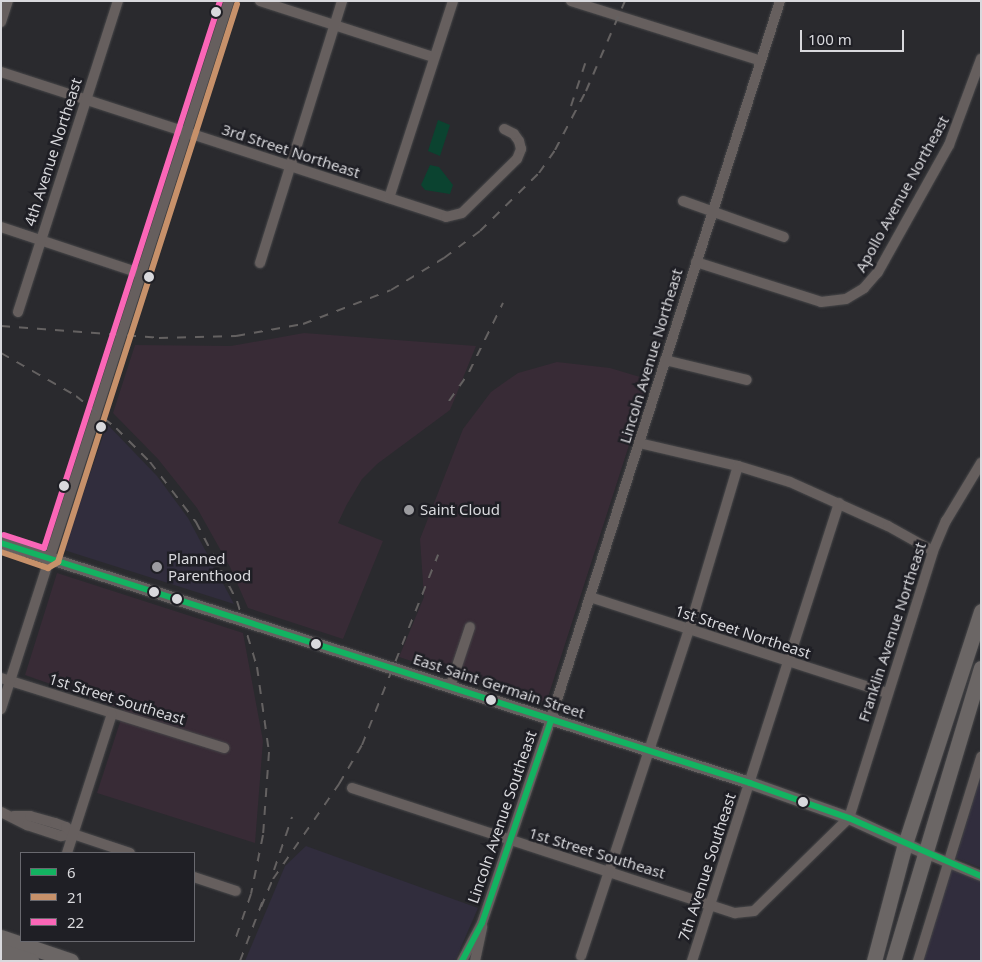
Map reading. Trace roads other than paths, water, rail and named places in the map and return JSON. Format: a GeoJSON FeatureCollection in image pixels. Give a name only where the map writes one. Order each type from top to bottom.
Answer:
{"type":"FeatureCollection","features":[{"type":"Feature","properties":{"kind":"highway"},"geometry":{"type":"LineString","coordinates":[[874,961],[905,844],[981,611]]}},
{"type":"Feature","properties":{"kind":"highway"},"geometry":{"type":"LineString","coordinates":[[893,961],[981,668]]}},
{"type":"Feature","properties":{"kind":"highway"},"geometry":{"type":"LineString","coordinates":[[1,937],[71,961]]}},
{"type":"Feature","properties":{"kind":"highway"},"geometry":{"type":"LineString","coordinates":[[1,951],[31,961]]}},
{"type":"Feature","properties":{"kind":"main road","name":"East Saint Germain Street"},"geometry":{"type":"LineString","coordinates":[[1,543],[750,783],[849,818],[925,853]]}},
{"type":"Feature","properties":{"kind":"street"},"geometry":{"type":"LineString","coordinates":[[1,22],[8,1]]}},
{"type":"Feature","properties":{"kind":"street","name":"4th Avenue Northeast"},"geometry":{"type":"LineString","coordinates":[[18,312],[118,1]]}},
{"type":"Feature","properties":{"kind":"street"},"geometry":{"type":"LineString","coordinates":[[1,709],[6,680],[50,558],[229,1]]}},
{"type":"Feature","properties":{"kind":"street"},"geometry":{"type":"LineString","coordinates":[[260,1],[434,57]]}},
{"type":"Feature","properties":{"kind":"street"},"geometry":{"type":"LineString","coordinates":[[260,262],[342,1]]}},
{"type":"Feature","properties":{"kind":"street"},"geometry":{"type":"LineString","coordinates":[[389,198],[453,1]]}},
{"type":"Feature","properties":{"kind":"street"},"geometry":{"type":"LineString","coordinates":[[571,1],[761,61]]}},
{"type":"Feature","properties":{"kind":"street","name":"Lincoln Avenue Northeast"},"geometry":{"type":"LineString","coordinates":[[550,720],[780,1]]}},
{"type":"Feature","properties":{"kind":"street","name":"Apollo Avenue Northeast"},"geometry":{"type":"LineString","coordinates":[[696,262],[821,302],[836,302],[856,293],[878,272],[949,145],[978,78],[981,59]]}},
{"type":"Feature","properties":{"kind":"street","name":"3rd Street Northeast"},"geometry":{"type":"LineString","coordinates":[[1,72],[446,217],[462,213],[517,159],[521,149],[519,141],[504,129]]}},
{"type":"Feature","properties":{"kind":"street"},"geometry":{"type":"LineString","coordinates":[[682,201],[784,238]]}},
{"type":"Feature","properties":{"kind":"street"},"geometry":{"type":"LineString","coordinates":[[1,227],[142,274]]}},
{"type":"Feature","properties":{"kind":"street"},"geometry":{"type":"LineString","coordinates":[[665,360],[747,380]]}},
{"type":"Feature","properties":{"kind":"street"},"geometry":{"type":"LineString","coordinates":[[639,443],[738,466],[839,503],[933,551]]}},
{"type":"Feature","properties":{"kind":"street","name":"Franklin Avenue Northeast"},"geometry":{"type":"LineString","coordinates":[[849,818],[933,551],[946,521],[981,463]]}},
{"type":"Feature","properties":{"kind":"street"},"geometry":{"type":"LineString","coordinates":[[582,956],[690,630],[738,466]]}},
{"type":"Feature","properties":{"kind":"street","name":"7th Avenue Southeast"},"geometry":{"type":"LineString","coordinates":[[692,961],[839,503]]}},
{"type":"Feature","properties":{"kind":"street","name":"1st Street Northeast"},"geometry":{"type":"LineString","coordinates":[[590,597],[888,693]]}},
{"type":"Feature","properties":{"kind":"street"},"geometry":{"type":"LineString","coordinates":[[450,687],[470,627]]}},
{"type":"Feature","properties":{"kind":"street","name":"1st Street Southeast"},"geometry":{"type":"LineString","coordinates":[[6,680],[224,748]]}},
{"type":"Feature","properties":{"kind":"street"},"geometry":{"type":"LineString","coordinates":[[67,852],[112,714]]}},
{"type":"Feature","properties":{"kind":"street","name":"Lincoln Avenue Southeast"},"geometry":{"type":"LineString","coordinates":[[475,961],[482,924],[550,720]]}},
{"type":"Feature","properties":{"kind":"street"},"geometry":{"type":"LineString","coordinates":[[918,961],[981,757]]}},
{"type":"Feature","properties":{"kind":"street","name":"1st Street Southeast"},"geometry":{"type":"LineString","coordinates":[[352,788],[510,842],[736,913],[749,913],[759,908],[849,818]]}},
{"type":"Feature","properties":{"kind":"street"},"geometry":{"type":"LineString","coordinates":[[1,812],[14,816],[38,818],[66,827],[73,834],[127,852]]}},
{"type":"Feature","properties":{"kind":"street","name":"East Saint Germain Street"},"geometry":{"type":"LineString","coordinates":[[925,853],[981,876]]}},
{"type":"Feature","properties":{"kind":"street"},"geometry":{"type":"LineString","coordinates":[[195,877],[236,891]]}},
{"type":"Feature","properties":{"kind":"street","name":"Lincoln Avenue Southeast"},"geometry":{"type":"LineString","coordinates":[[462,961],[482,924]]}},
{"type":"Feature","properties":{"kind":"railway"},"geometry":{"type":"LineString","coordinates":[[1,326],[159,338],[236,336],[303,324],[391,290],[444,258],[480,231],[539,173],[555,150],[586,91],[625,1]]}},
{"type":"Feature","properties":{"kind":"railway"},"geometry":{"type":"LineString","coordinates":[[571,106],[586,61]]}},
{"type":"Feature","properties":{"kind":"railway"},"geometry":{"type":"LineString","coordinates":[[449,401],[469,372],[503,303]]}},
{"type":"Feature","properties":{"kind":"railway"},"geometry":{"type":"LineString","coordinates":[[1,353],[76,396],[116,428],[150,462],[196,522],[237,601],[257,667],[269,752],[263,835],[251,894],[235,940]]}},
{"type":"Feature","properties":{"kind":"railway"},"geometry":{"type":"LineString","coordinates":[[261,907],[273,879],[339,784],[362,745],[438,555]]}},
{"type":"Feature","properties":{"kind":"railway"},"geometry":{"type":"LineString","coordinates":[[274,870],[292,817]]}},
{"type":"Feature","properties":{"kind":"railway"},"geometry":{"type":"LineString","coordinates":[[240,961],[263,900]]}},
{"type":"Feature","properties":{"kind":"place","name":"Saint Cloud"},"geometry":{"type":"Point","coordinates":[409,510]}},
{"type":"Feature","properties":{"kind":"place","name":"Planned Parenthood"},"geometry":{"type":"Point","coordinates":[157,567]}}]}
